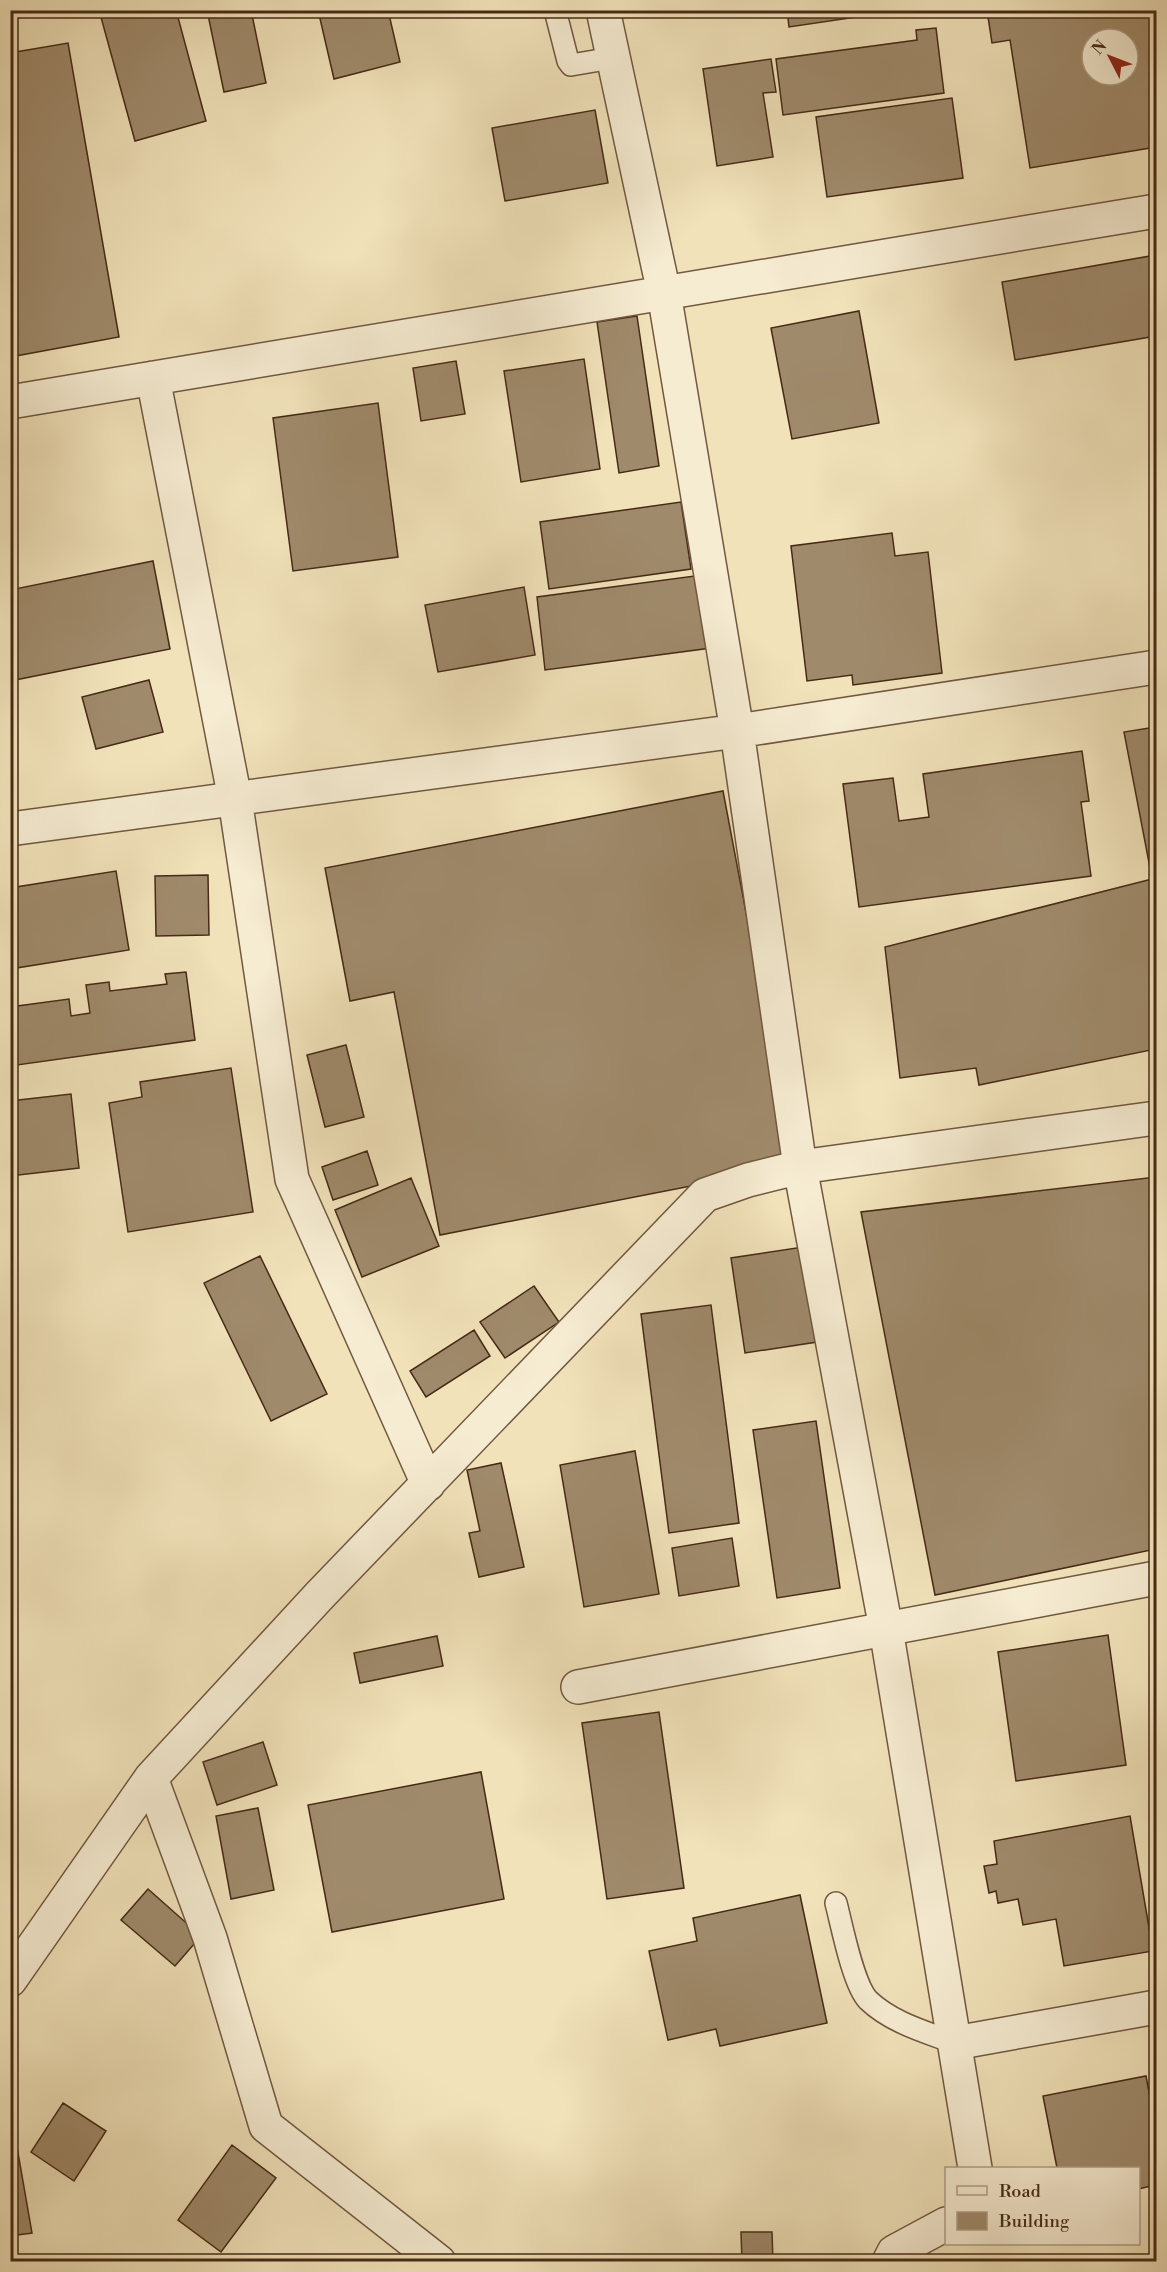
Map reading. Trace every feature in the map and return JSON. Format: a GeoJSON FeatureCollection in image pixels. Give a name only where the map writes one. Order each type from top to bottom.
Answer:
{"type":"FeatureCollection","features":[{"type":"Feature","properties":{"kind":"street"},"geometry":{"type":"LineString","coordinates":[[603,10],[664,293],[737,731],[800,1167],[886,1629],[975,2167]]}},
{"type":"Feature","properties":{"kind":"street"},"geometry":{"type":"LineString","coordinates":[[10,402],[1156,211]]}},
{"type":"Feature","properties":{"kind":"street"},"geometry":{"type":"LineString","coordinates":[[153,378],[235,799],[292,1179],[428,1484]]}},
{"type":"Feature","properties":{"kind":"street"},"geometry":{"type":"LineString","coordinates":[[10,830],[737,731],[1156,667]]}},
{"type":"Feature","properties":{"kind":"street"},"geometry":{"type":"LineString","coordinates":[[10,1980],[151,1778],[320,1595],[705,1196],[748,1180],[800,1167],[1156,1118]]}},
{"type":"Feature","properties":{"kind":"street"},"geometry":{"type":"LineString","coordinates":[[578,1687],[1156,1578]]}},
{"type":"Feature","properties":{"kind":"street"},"geometry":{"type":"LineString","coordinates":[[151,1778],[210,1938],[266,2126],[439,2262]]}},
{"type":"Feature","properties":{"kind":"street"},"geometry":{"type":"LineString","coordinates":[[955,2043],[1156,2007]]}},
{"type":"Feature","properties":{"kind":"street"},"geometry":{"type":"LineString","coordinates":[[889,2262],[894,2252],[945,2225]]}},
{"type":"Feature","properties":{"kind":"lane"},"geometry":{"type":"LineString","coordinates":[[555,10],[568,61],[571,64],[612,58]]}},
{"type":"Feature","properties":{"kind":"lane"},"geometry":{"type":"LineString","coordinates":[[836,1903],[852,1965],[867,1998],[893,2019],[955,2043]]}},
{"type":"Feature","properties":{"kind":"building"},"geometry":{"type":"Polygon","coordinates":[[[99,10],[176,10],[206,121],[135,141],[99,10]]]}},
{"type":"Feature","properties":{"kind":"building"},"geometry":{"type":"Polygon","coordinates":[[[207,10],[251,10],[266,83],[224,92],[207,10]]]}},
{"type":"Feature","properties":{"kind":"building"},"geometry":{"type":"Polygon","coordinates":[[[318,10],[388,10],[400,62],[334,79],[318,10]]]}},
{"type":"Feature","properties":{"kind":"building"},"geometry":{"type":"Polygon","coordinates":[[[787,10],[904,10],[789,27],[787,10]]]}},
{"type":"Feature","properties":{"kind":"building"},"geometry":{"type":"Polygon","coordinates":[[[987,10],[1156,10],[1156,147],[1030,168],[1010,40],[992,43],[987,10]]]}},
{"type":"Feature","properties":{"kind":"building"},"geometry":{"type":"Polygon","coordinates":[[[936,28],[944,93],[783,115],[776,59],[917,40],[916,30],[936,28]]]}},
{"type":"Feature","properties":{"kind":"building"},"geometry":{"type":"Polygon","coordinates":[[[68,43],[119,337],[10,357],[10,53],[68,43]]]}},
{"type":"Feature","properties":{"kind":"building"},"geometry":{"type":"Polygon","coordinates":[[[771,59],[776,92],[763,93],[773,157],[717,166],[703,69],[771,59]]]}},
{"type":"Feature","properties":{"kind":"building"},"geometry":{"type":"Polygon","coordinates":[[[952,98],[963,178],[827,197],[816,117],[952,98]]]}},
{"type":"Feature","properties":{"kind":"building"},"geometry":{"type":"Polygon","coordinates":[[[595,110],[608,183],[505,201],[492,128],[595,110]]]}},
{"type":"Feature","properties":{"kind":"building"},"geometry":{"type":"Polygon","coordinates":[[[1156,255],[1156,336],[1015,360],[1002,282],[1156,255]]]}},
{"type":"Feature","properties":{"kind":"building"},"geometry":{"type":"Polygon","coordinates":[[[859,311],[879,423],[792,439],[771,328],[859,311]]]}},
{"type":"Feature","properties":{"kind":"building"},"geometry":{"type":"Polygon","coordinates":[[[637,316],[659,466],[619,473],[597,322],[637,316]]]}},
{"type":"Feature","properties":{"kind":"building"},"geometry":{"type":"Polygon","coordinates":[[[584,359],[600,469],[521,482],[504,371],[584,359]]]}},
{"type":"Feature","properties":{"kind":"building"},"geometry":{"type":"Polygon","coordinates":[[[456,361],[465,414],[421,421],[413,368],[456,361]]]}},
{"type":"Feature","properties":{"kind":"building"},"geometry":{"type":"Polygon","coordinates":[[[378,403],[398,557],[293,571],[273,418],[378,403]]]}},
{"type":"Feature","properties":{"kind":"building"},"geometry":{"type":"Polygon","coordinates":[[[681,502],[691,569],[549,589],[540,522],[681,502]]]}},
{"type":"Feature","properties":{"kind":"building"},"geometry":{"type":"Polygon","coordinates":[[[892,533],[895,556],[928,552],[942,673],[853,685],[852,675],[807,681],[791,546],[892,533]]]}},
{"type":"Feature","properties":{"kind":"building"},"geometry":{"type":"Polygon","coordinates":[[[153,561],[170,649],[10,681],[10,590],[153,561]]]}},
{"type":"Feature","properties":{"kind":"building"},"geometry":{"type":"Polygon","coordinates":[[[702,575],[711,648],[545,670],[537,597],[702,575]]]}},
{"type":"Feature","properties":{"kind":"building"},"geometry":{"type":"Polygon","coordinates":[[[524,587],[535,655],[438,672],[425,605],[524,587]]]}},
{"type":"Feature","properties":{"kind":"building"},"geometry":{"type":"Polygon","coordinates":[[[149,680],[163,732],[96,749],[82,697],[149,680]]]}},
{"type":"Feature","properties":{"kind":"building"},"geometry":{"type":"Polygon","coordinates":[[[1156,727],[1156,867],[1150,868],[1124,732],[1156,727]]]}},
{"type":"Feature","properties":{"kind":"building"},"geometry":{"type":"Polygon","coordinates":[[[1082,751],[1089,801],[1081,802],[1091,876],[859,907],[843,784],[893,778],[899,821],[929,817],[923,774],[1082,751]]]}},
{"type":"Feature","properties":{"kind":"building"},"geometry":{"type":"Polygon","coordinates":[[[723,791],[794,1166],[440,1235],[394,992],[350,1001],[325,868],[723,791]]]}},
{"type":"Feature","properties":{"kind":"building"},"geometry":{"type":"Polygon","coordinates":[[[116,871],[129,950],[10,969],[10,888],[116,871]]]}},
{"type":"Feature","properties":{"kind":"building"},"geometry":{"type":"Polygon","coordinates":[[[208,875],[209,935],[156,936],[155,876],[208,875]]]}},
{"type":"Feature","properties":{"kind":"building"},"geometry":{"type":"Polygon","coordinates":[[[1156,878],[1156,1049],[979,1085],[976,1068],[900,1078],[885,947],[1156,878]]]}},
{"type":"Feature","properties":{"kind":"building"},"geometry":{"type":"Polygon","coordinates":[[[186,972],[195,1040],[10,1066],[10,1007],[69,999],[71,1016],[90,1013],[86,985],[109,982],[110,991],[167,984],[165,974],[186,972]]]}},
{"type":"Feature","properties":{"kind":"building"},"geometry":{"type":"Polygon","coordinates":[[[346,1045],[364,1117],[325,1127],[307,1055],[346,1045]]]}},
{"type":"Feature","properties":{"kind":"building"},"geometry":{"type":"Polygon","coordinates":[[[231,1068],[253,1212],[128,1232],[109,1103],[142,1097],[140,1082],[231,1068]]]}},
{"type":"Feature","properties":{"kind":"building"},"geometry":{"type":"Polygon","coordinates":[[[71,1094],[79,1168],[10,1176],[10,1101],[71,1094]]]}},
{"type":"Feature","properties":{"kind":"building"},"geometry":{"type":"Polygon","coordinates":[[[367,1151],[378,1185],[333,1200],[322,1167],[367,1151]]]}},
{"type":"Feature","properties":{"kind":"building"},"geometry":{"type":"Polygon","coordinates":[[[1156,1177],[1156,1549],[935,1595],[861,1212],[1156,1177]]]}},
{"type":"Feature","properties":{"kind":"building"},"geometry":{"type":"Polygon","coordinates":[[[411,1178],[439,1246],[362,1277],[335,1210],[411,1178]]]}},
{"type":"Feature","properties":{"kind":"building"},"geometry":{"type":"Polygon","coordinates":[[[803,1247],[817,1342],[745,1353],[731,1258],[803,1247]]]}},
{"type":"Feature","properties":{"kind":"building"},"geometry":{"type":"Polygon","coordinates":[[[260,1256],[327,1394],[271,1421],[204,1283],[260,1256]]]}},
{"type":"Feature","properties":{"kind":"building"},"geometry":{"type":"Polygon","coordinates":[[[534,1286],[559,1322],[505,1358],[480,1322],[534,1286]]]}},
{"type":"Feature","properties":{"kind":"building"},"geometry":{"type":"Polygon","coordinates":[[[711,1305],[739,1523],[669,1533],[641,1314],[711,1305]]]}},
{"type":"Feature","properties":{"kind":"building"},"geometry":{"type":"Polygon","coordinates":[[[474,1330],[490,1356],[426,1397],[410,1371],[474,1330]]]}},
{"type":"Feature","properties":{"kind":"building"},"geometry":{"type":"Polygon","coordinates":[[[816,1421],[840,1588],[777,1598],[753,1430],[816,1421]]]}},
{"type":"Feature","properties":{"kind":"building"},"geometry":{"type":"Polygon","coordinates":[[[635,1451],[659,1594],[584,1607],[560,1465],[635,1451]]]}},
{"type":"Feature","properties":{"kind":"building"},"geometry":{"type":"Polygon","coordinates":[[[501,1463],[524,1567],[479,1577],[469,1533],[480,1531],[467,1470],[501,1463]]]}},
{"type":"Feature","properties":{"kind":"building"},"geometry":{"type":"Polygon","coordinates":[[[732,1538],[739,1586],[679,1596],[672,1548],[732,1538]]]}},
{"type":"Feature","properties":{"kind":"building"},"geometry":{"type":"Polygon","coordinates":[[[1108,1635],[1126,1765],[1016,1781],[998,1652],[1108,1635]]]}},
{"type":"Feature","properties":{"kind":"building"},"geometry":{"type":"Polygon","coordinates":[[[437,1636],[443,1666],[360,1683],[354,1653],[437,1636]]]}},
{"type":"Feature","properties":{"kind":"building"},"geometry":{"type":"Polygon","coordinates":[[[659,1712],[684,1888],[607,1899],[582,1723],[659,1712]]]}},
{"type":"Feature","properties":{"kind":"building"},"geometry":{"type":"Polygon","coordinates":[[[263,1742],[277,1785],[217,1805],[203,1762],[263,1742]]]}},
{"type":"Feature","properties":{"kind":"building"},"geometry":{"type":"Polygon","coordinates":[[[481,1772],[504,1899],[332,1932],[308,1805],[481,1772]]]}},
{"type":"Feature","properties":{"kind":"building"},"geometry":{"type":"Polygon","coordinates":[[[258,1808],[274,1890],[231,1899],[216,1816],[258,1808]]]}},
{"type":"Feature","properties":{"kind":"building"},"geometry":{"type":"Polygon","coordinates":[[[1130,1816],[1153,1951],[1064,1966],[1056,1919],[1023,1925],[1018,1899],[998,1903],[996,1891],[989,1893],[984,1866],[997,1864],[994,1841],[1130,1816]]]}},
{"type":"Feature","properties":{"kind":"building"},"geometry":{"type":"Polygon","coordinates":[[[148,1889],[201,1936],[175,1966],[121,1920],[148,1889]]]}},
{"type":"Feature","properties":{"kind":"building"},"geometry":{"type":"Polygon","coordinates":[[[800,1895],[827,2023],[720,2046],[716,2029],[668,2040],[649,1951],[697,1941],[693,1918],[800,1895]]]}},
{"type":"Feature","properties":{"kind":"building"},"geometry":{"type":"Polygon","coordinates":[[[1146,2076],[1156,2129],[1156,2185],[1140,2189],[1140,2167],[1057,2167],[1043,2096],[1146,2076]]]}},
{"type":"Feature","properties":{"kind":"building"},"geometry":{"type":"Polygon","coordinates":[[[63,2103],[106,2131],[74,2181],[31,2152],[63,2103]]]}},
{"type":"Feature","properties":{"kind":"building"},"geometry":{"type":"Polygon","coordinates":[[[10,2124],[13,2124],[32,2233],[10,2236],[10,2124]]]}},
{"type":"Feature","properties":{"kind":"building"},"geometry":{"type":"Polygon","coordinates":[[[232,2145],[276,2178],[221,2252],[178,2220],[232,2145]]]}},
{"type":"Feature","properties":{"kind":"building"},"geometry":{"type":"Polygon","coordinates":[[[741,2232],[772,2232],[773,2262],[742,2262],[741,2232]]]}}]}
